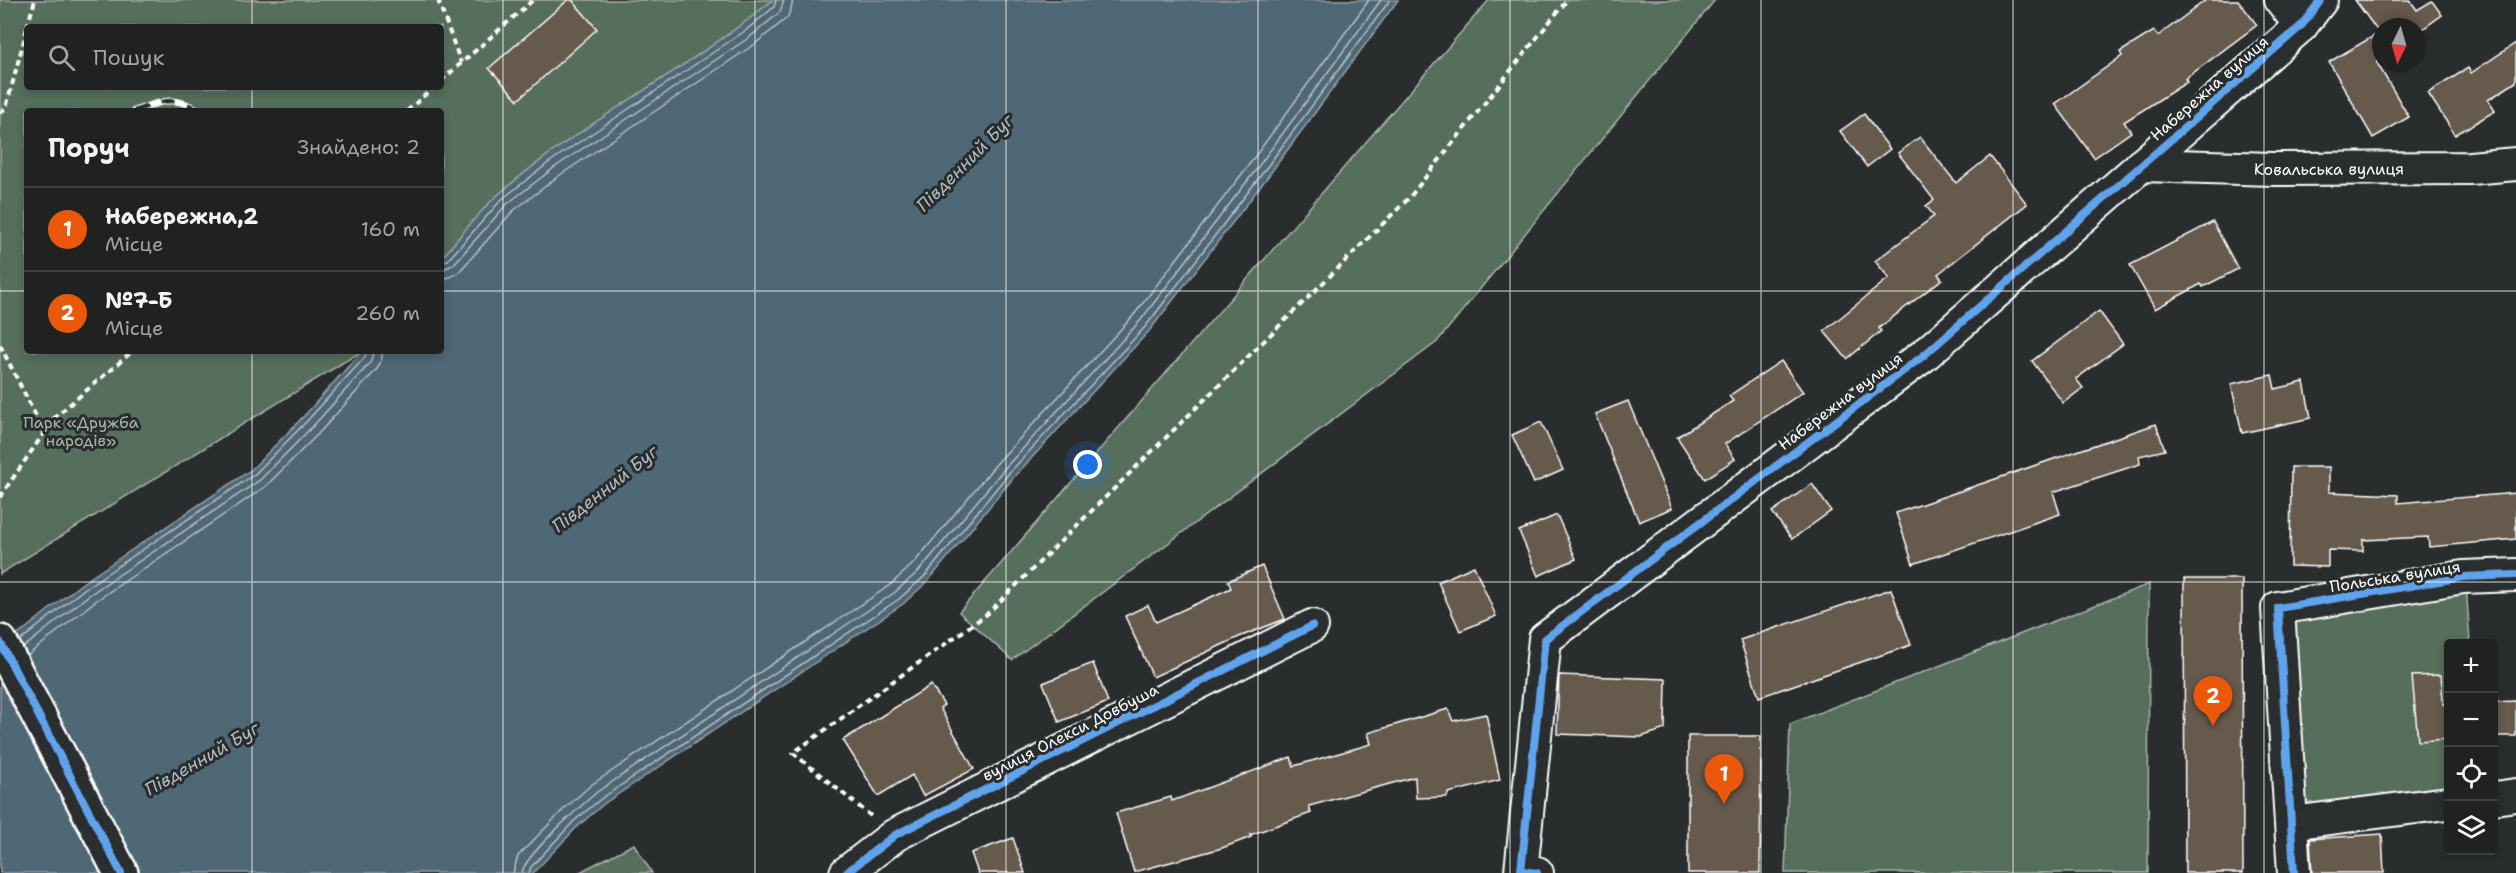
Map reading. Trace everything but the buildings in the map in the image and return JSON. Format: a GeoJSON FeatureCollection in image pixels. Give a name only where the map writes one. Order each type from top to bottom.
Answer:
{"type":"FeatureCollection","features":[{"type":"Feature","properties":{"kind":"main road"},"geometry":{"type":"LineString","coordinates":[[0,642],[121,873]]}},
{"type":"Feature","properties":{"kind":"street"},"geometry":{"type":"LineString","coordinates":[[2282,0],[2301,26]]}},
{"type":"Feature","properties":{"kind":"street","name":"Набережна вулиця"},"geometry":{"type":"LineString","coordinates":[[1518,872],[1545,639],[1923,356],[2301,26],[2321,0]]}},
{"type":"Feature","properties":{"kind":"street","name":"Ковальська вулиця"},"geometry":{"type":"LineString","coordinates":[[2141,165],[2242,169],[2470,168],[2516,164]]}},
{"type":"Feature","properties":{"kind":"street","name":"Польська вулиця"},"geometry":{"type":"LineString","coordinates":[[2291,823],[2278,608],[2463,577],[2516,575]]}},
{"type":"Feature","properties":{"kind":"street","name":"вулиця Олекси Довбуша"},"geometry":{"type":"LineString","coordinates":[[846,873],[895,835],[1312,626]]}},
{"type":"Feature","properties":{"kind":"street"},"geometry":{"type":"LineString","coordinates":[[2498,797],[2516,795]]}},
{"type":"Feature","properties":{"kind":"street"},"geometry":{"type":"LineString","coordinates":[[2294,873],[2291,823],[2444,804]]}},
{"type":"Feature","properties":{"kind":"path"},"geometry":{"type":"LineString","coordinates":[[28,24],[35,0]]}},
{"type":"Feature","properties":{"kind":"path"},"geometry":{"type":"LineString","coordinates":[[438,0],[461,63]]}},
{"type":"Feature","properties":{"kind":"path"},"geometry":{"type":"LineString","coordinates":[[444,78],[533,0]]}},
{"type":"Feature","properties":{"kind":"path"},"geometry":{"type":"LineString","coordinates":[[895,835],[793,753],[987,614],[1409,198],[1567,0]]}},
{"type":"Feature","properties":{"kind":"path"},"geometry":{"type":"LineString","coordinates":[[0,113],[6,108],[24,39]]}},
{"type":"Feature","properties":{"kind":"path"},"geometry":{"type":"LineString","coordinates":[[410,108],[431,90]]}},
{"type":"Feature","properties":{"kind":"path"},"geometry":{"type":"LineString","coordinates":[[0,345],[44,432]]}},
{"type":"Feature","properties":{"kind":"path"},"geometry":{"type":"LineString","coordinates":[[0,496],[55,417],[129,354]]}},
{"type":"Feature","properties":{"kind":"green space","name":"Парк «Дружба народів»"},"geometry":{"type":"Polygon","coordinates":[[[0,0],[773,0],[706,50],[600,119],[531,168],[491,201],[444,255],[444,108],[24,108],[24,354],[357,354],[0,574],[0,0]]]}},
{"type":"Feature","properties":{"kind":"green space"},"geometry":{"type":"Polygon","coordinates":[[[1489,0],[1715,0],[1437,342],[1012,660],[959,612],[1489,0]]]}},
{"type":"Feature","properties":{"kind":"green space"},"geometry":{"type":"Polygon","coordinates":[[[2149,584],[2148,873],[1785,873],[1790,724],[2149,584]]]}},
{"type":"Feature","properties":{"kind":"green space"},"geometry":{"type":"Polygon","coordinates":[[[2466,584],[2470,639],[2444,639],[2444,793],[2301,811],[2285,615],[2466,584]]]}},
{"type":"Feature","properties":{"kind":"green space"},"geometry":{"type":"Polygon","coordinates":[[[634,844],[652,873],[578,873],[634,844]]]}},
{"type":"Feature","properties":{"kind":"water","name":"Південний Буг"},"geometry":{"type":"Polygon","coordinates":[[[773,0],[1398,0],[1266,179],[1150,330],[1014,477],[929,580],[903,604],[605,803],[578,826],[533,873],[0,873],[0,649],[81,584],[252,469],[303,417],[359,354],[444,354],[444,255],[469,225],[499,194],[566,142],[740,26],[773,0]]]}},
{"type":"Feature","properties":{"kind":"railway"},"geometry":{"type":"LineString","coordinates":[[144,108],[167,101],[175,101],[194,108]]}},
{"type":"Feature","properties":{"kind":"cycle path"},"geometry":{"type":"LineString","coordinates":[[1537,873],[1521,871],[1545,639],[1923,356],[2301,26],[2321,0]]}},
{"type":"Feature","properties":{"kind":"cycle path"},"geometry":{"type":"LineString","coordinates":[[2294,873],[2278,608],[2463,577],[2516,575]]}},
{"type":"Feature","properties":{"kind":"cycle path"},"geometry":{"type":"LineString","coordinates":[[846,873],[895,835],[1312,626]]}},
{"type":"Feature","properties":{"kind":"cycle path"},"geometry":{"type":"LineString","coordinates":[[0,642],[121,873]]}},
{"type":"Feature","properties":{"kind":"place","name":"№7-Б"},"geometry":{"type":"Point","coordinates":[2213,726]}},
{"type":"Feature","properties":{"kind":"place","name":"Набережна,2"},"geometry":{"type":"Point","coordinates":[1724,804]}}]}
